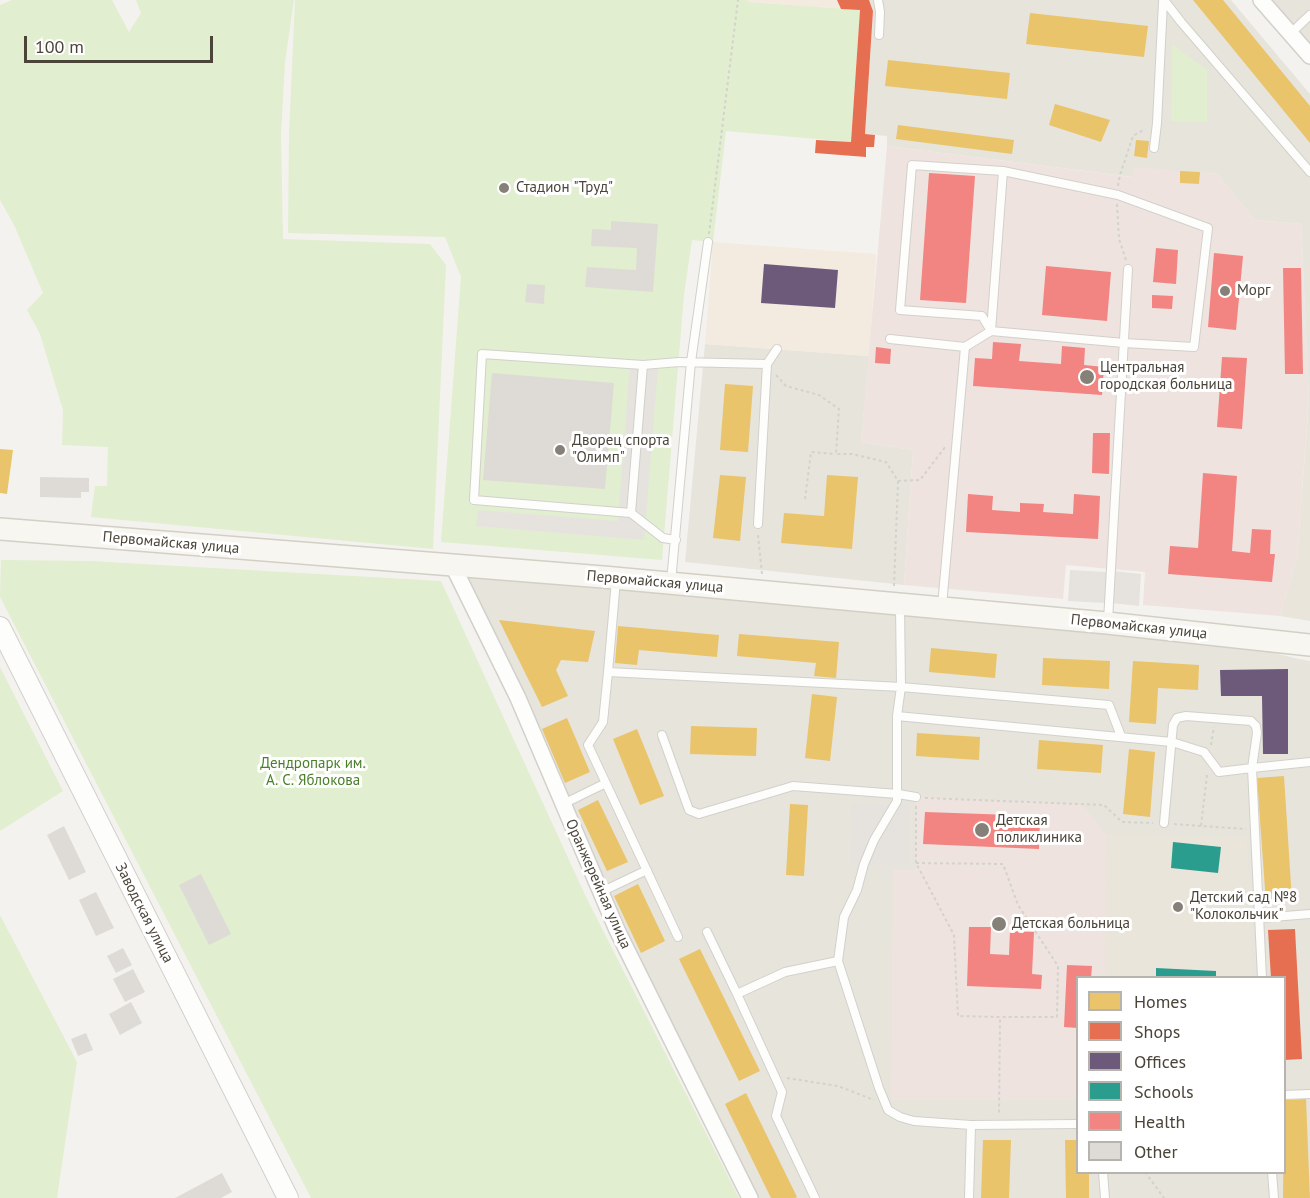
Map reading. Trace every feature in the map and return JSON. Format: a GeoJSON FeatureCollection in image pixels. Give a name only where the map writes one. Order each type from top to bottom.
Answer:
{"type":"FeatureCollection","features":[{"type":"Feature","properties":{"kind":"main road","name":"Первомайская улица"},"geometry":{"type":"LineString","coordinates":[[0,529],[772,592],[897,596],[942,608],[1310,645]]}},
{"type":"Feature","properties":{"kind":"street"},"geometry":{"type":"LineString","coordinates":[[1261,0],[1310,56]]}},
{"type":"Feature","properties":{"kind":"street","name":"Оранжерейная улица"},"geometry":{"type":"LineString","coordinates":[[453,566],[518,698],[617,930],[750,1198]]}},
{"type":"Feature","properties":{"kind":"street","name":"Заводская улица"},"geometry":{"type":"LineString","coordinates":[[0,627],[288,1198]]}},
{"type":"Feature","properties":{"kind":"street"},"geometry":{"type":"LineString","coordinates":[[1310,645],[1310,654]]}},
{"type":"Feature","properties":{"kind":"lane"},"geometry":{"type":"LineString","coordinates":[[878,0],[879,35]]}},
{"type":"Feature","properties":{"kind":"lane"},"geometry":{"type":"LineString","coordinates":[[1154,148],[1164,1]]}},
{"type":"Feature","properties":{"kind":"lane"},"geometry":{"type":"LineString","coordinates":[[1164,1],[1310,172]]}},
{"type":"Feature","properties":{"kind":"lane"},"geometry":{"type":"LineString","coordinates":[[1291,33],[1310,15]]}},
{"type":"Feature","properties":{"kind":"lane"},"geometry":{"type":"LineString","coordinates":[[890,339],[965,347],[991,331],[1194,347],[1209,228],[1118,195],[1003,171],[912,165],[900,310],[982,316],[991,331]]}},
{"type":"Feature","properties":{"kind":"lane"},"geometry":{"type":"LineString","coordinates":[[991,331],[1003,171]]}},
{"type":"Feature","properties":{"kind":"lane"},"geometry":{"type":"LineString","coordinates":[[671,583],[692,362],[708,242]]}},
{"type":"Feature","properties":{"kind":"lane"},"geometry":{"type":"LineString","coordinates":[[1107,623],[1128,269]]}},
{"type":"Feature","properties":{"kind":"lane"},"geometry":{"type":"LineString","coordinates":[[942,608],[965,347]]}},
{"type":"Feature","properties":{"kind":"lane"},"geometry":{"type":"LineString","coordinates":[[758,524],[767,364],[777,349]]}},
{"type":"Feature","properties":{"kind":"lane"},"geometry":{"type":"LineString","coordinates":[[676,540],[663,538],[631,513],[474,500],[482,354],[643,365],[692,362],[767,364]]}},
{"type":"Feature","properties":{"kind":"lane"},"geometry":{"type":"LineString","coordinates":[[631,513],[643,365]]}},
{"type":"Feature","properties":{"kind":"lane"},"geometry":{"type":"LineString","coordinates":[[616,578],[603,722],[588,745],[678,937]]}},
{"type":"Feature","properties":{"kind":"lane"},"geometry":{"type":"LineString","coordinates":[[897,596],[901,687],[897,716],[897,801],[871,848],[844,918],[838,961],[879,1088],[888,1110],[914,1121],[970,1125],[1076,1124]]}},
{"type":"Feature","properties":{"kind":"lane"},"geometry":{"type":"LineString","coordinates":[[608,672],[901,687],[1109,705],[1121,736]]}},
{"type":"Feature","properties":{"kind":"lane"},"geometry":{"type":"LineString","coordinates":[[897,716],[1172,742],[1204,752],[1219,772],[1310,762]]}},
{"type":"Feature","properties":{"kind":"lane"},"geometry":{"type":"LineString","coordinates":[[1164,823],[1173,725],[1177,718],[1186,716],[1251,721],[1256,726],[1252,768],[1262,976]]}},
{"type":"Feature","properties":{"kind":"lane"},"geometry":{"type":"LineString","coordinates":[[662,735],[690,810],[699,814],[793,786],[916,797]]}},
{"type":"Feature","properties":{"kind":"lane"},"geometry":{"type":"LineString","coordinates":[[563,804],[606,783]]}},
{"type":"Feature","properties":{"kind":"lane"},"geometry":{"type":"LineString","coordinates":[[601,892],[647,870]]}},
{"type":"Feature","properties":{"kind":"lane"},"geometry":{"type":"LineString","coordinates":[[1260,918],[1310,914]]}},
{"type":"Feature","properties":{"kind":"lane"},"geometry":{"type":"LineString","coordinates":[[707,932],[782,1092],[776,1116],[815,1198]]}},
{"type":"Feature","properties":{"kind":"lane"},"geometry":{"type":"LineString","coordinates":[[736,994],[785,972],[838,961]]}},
{"type":"Feature","properties":{"kind":"lane"},"geometry":{"type":"LineString","coordinates":[[1286,1095],[1310,1094]]}},
{"type":"Feature","properties":{"kind":"lane"},"geometry":{"type":"LineString","coordinates":[[969,1198],[970,1125]]}},
{"type":"Feature","properties":{"kind":"lane"},"geometry":{"type":"LineString","coordinates":[[1103,1174],[1105,1198]]}},
{"type":"Feature","properties":{"kind":"lane"},"geometry":{"type":"LineString","coordinates":[[1272,1174],[1274,1198]]}},
{"type":"Feature","properties":{"kind":"path"},"geometry":{"type":"LineString","coordinates":[[708,242],[738,0]]}},
{"type":"Feature","properties":{"kind":"path"},"geometry":{"type":"LineString","coordinates":[[767,364],[786,386],[819,394],[839,409],[836,454]]}},
{"type":"Feature","properties":{"kind":"path"},"geometry":{"type":"LineString","coordinates":[[898,481],[920,480],[957,431]]}},
{"type":"Feature","properties":{"kind":"path"},"geometry":{"type":"LineString","coordinates":[[805,500],[811,452],[852,454],[886,462],[898,481],[897,596]]}},
{"type":"Feature","properties":{"kind":"path"},"geometry":{"type":"LineString","coordinates":[[758,524],[762,577],[772,592]]}},
{"type":"Feature","properties":{"kind":"path"},"geometry":{"type":"LineString","coordinates":[[1201,826],[1216,718]]}},
{"type":"Feature","properties":{"kind":"path"},"geometry":{"type":"LineString","coordinates":[[916,863],[1003,864],[1018,905],[1058,966],[1058,1017],[958,1016],[954,935],[916,863],[916,797],[1104,805],[1122,822],[1253,830]]}},
{"type":"Feature","properties":{"kind":"path"},"geometry":{"type":"LineString","coordinates":[[999,1114],[1000,1017]]}},
{"type":"Feature","properties":{"kind":"path"},"geometry":{"type":"LineString","coordinates":[[775,1076],[838,1086],[883,1104],[888,1110]]}},
{"type":"Feature","properties":{"kind":"path"},"geometry":{"type":"LineString","coordinates":[[1146,1174],[1164,1198]]}},
{"type":"Feature","properties":{"kind":"shaded area"},"geometry":{"type":"Polygon","coordinates":[[[747,0],[869,0],[873,11],[747,2],[747,0]]]}},
{"type":"Feature","properties":{"kind":"shaded area"},"geometry":{"type":"Polygon","coordinates":[[[869,0],[1231,0],[1310,94],[1310,427],[1307,427],[1309,398],[1301,224],[1255,220],[1217,174],[1135,168],[1133,177],[887,146],[887,136],[865,134],[873,11],[869,0]]]}},
{"type":"Feature","properties":{"kind":"shaded area"},"geometry":{"type":"Polygon","coordinates":[[[1266,0],[1310,0],[1310,52],[1266,0]]]}},
{"type":"Feature","properties":{"kind":"shaded area","name":"Центральная городская больница"},"geometry":{"type":"Polygon","coordinates":[[[887,146],[1132,177],[1135,167],[1217,174],[1255,220],[1301,224],[1309,398],[1297,557],[1280,616],[1143,605],[1145,572],[1066,565],[1063,599],[904,585],[913,450],[861,442],[887,146]]]}},
{"type":"Feature","properties":{"kind":"shaded area"},"geometry":{"type":"Polygon","coordinates":[[[713,242],[876,254],[869,356],[705,344],[713,242]]]}},
{"type":"Feature","properties":{"kind":"shaded area"},"geometry":{"type":"Polygon","coordinates":[[[705,344],[869,356],[861,442],[913,450],[904,585],[685,562],[705,344]]]}},
{"type":"Feature","properties":{"kind":"shaded area"},"geometry":{"type":"Polygon","coordinates":[[[630,365],[658,368],[644,540],[476,526],[478,510],[618,521],[630,365]]]}},
{"type":"Feature","properties":{"kind":"shaded area"},"geometry":{"type":"Polygon","coordinates":[[[1307,427],[1310,427],[1310,621],[1280,616],[1297,557],[1307,427]]]}},
{"type":"Feature","properties":{"kind":"shaded area"},"geometry":{"type":"Polygon","coordinates":[[[453,566],[1195,634],[1310,661],[1310,1198],[752,1198],[617,930],[453,566]]]}},
{"type":"Feature","properties":{"kind":"shaded area"},"geometry":{"type":"Polygon","coordinates":[[[1070,570],[1107,572],[1105,603],[1068,601],[1070,570]]]}},
{"type":"Feature","properties":{"kind":"shaded area"},"geometry":{"type":"Polygon","coordinates":[[[1114,571],[1141,574],[1139,606],[1111,603],[1114,571]]]}},
{"type":"Feature","properties":{"kind":"shaded area","name":"Детская больница"},"geometry":{"type":"Polygon","coordinates":[[[916,797],[1082,804],[1106,834],[1105,976],[1076,976],[1076,1100],[891,1100],[893,870],[916,870],[916,797]]]}},
{"type":"Feature","properties":{"kind":"shaded area"},"geometry":{"type":"Polygon","coordinates":[[[851,804],[910,804],[910,865],[850,865],[851,804]]]}},
{"type":"Feature","properties":{"kind":"shaded area","name":"Детский сад №8 \"Колокольчик\""},"geometry":{"type":"Polygon","coordinates":[[[1106,834],[1247,836],[1252,976],[1105,976],[1106,834]]]}},
{"type":"Feature","properties":{"kind":"green space"},"geometry":{"type":"Polygon","coordinates":[[[12,0],[112,0],[129,32],[141,13],[136,0],[294,0],[285,62],[281,135],[283,239],[430,244],[446,265],[433,549],[91,517],[95,486],[107,486],[108,447],[62,445],[63,410],[40,334],[27,310],[43,293],[14,225],[0,200],[0,5],[12,0]]]}},
{"type":"Feature","properties":{"kind":"green space","name":"Стадион \"Труд\""},"geometry":{"type":"Polygon","coordinates":[[[295,0],[747,0],[748,2],[860,10],[851,142],[726,131],[713,242],[692,240],[684,295],[662,560],[441,542],[461,277],[445,237],[288,233],[289,134],[295,0]]]}},
{"type":"Feature","properties":{"kind":"green space"},"geometry":{"type":"Polygon","coordinates":[[[1172,44],[1207,70],[1207,122],[1171,121],[1172,44]]]}},
{"type":"Feature","properties":{"kind":"green space","name":"Дендропарк им. А. С. Яблокова"},"geometry":{"type":"Polygon","coordinates":[[[1,560],[90,561],[441,581],[586,897],[739,1198],[311,1198],[0,597],[1,560]]]}},
{"type":"Feature","properties":{"kind":"green space"},"geometry":{"type":"Polygon","coordinates":[[[0,667],[63,791],[0,831],[0,667]]]}},
{"type":"Feature","properties":{"kind":"green space"},"geometry":{"type":"Polygon","coordinates":[[[0,915],[77,1062],[57,1198],[0,1198],[0,915]]]}},
{"type":"Feature","properties":{"kind":"building: Homes"},"geometry":{"type":"Polygon","coordinates":[[[1193,0],[1223,0],[1310,106],[1310,143],[1193,0]]]}},
{"type":"Feature","properties":{"kind":"building: Homes"},"geometry":{"type":"Polygon","coordinates":[[[1030,13],[1148,26],[1144,57],[1026,44],[1030,13]]]}},
{"type":"Feature","properties":{"kind":"building: Homes"},"geometry":{"type":"Polygon","coordinates":[[[888,60],[1010,73],[1007,99],[885,86],[888,60]]]}},
{"type":"Feature","properties":{"kind":"building: Homes"},"geometry":{"type":"Polygon","coordinates":[[[1055,104],[1110,120],[1101,142],[1049,125],[1055,104]]]}},
{"type":"Feature","properties":{"kind":"building: Homes"},"geometry":{"type":"Polygon","coordinates":[[[898,125],[1014,140],[1012,154],[896,139],[898,125]]]}},
{"type":"Feature","properties":{"kind":"building: Homes"},"geometry":{"type":"Polygon","coordinates":[[[1136,140],[1149,141],[1147,158],[1134,156],[1136,140]]]}},
{"type":"Feature","properties":{"kind":"building: Homes"},"geometry":{"type":"Polygon","coordinates":[[[1180,171],[1200,172],[1199,184],[1180,183],[1180,171]]]}},
{"type":"Feature","properties":{"kind":"building: Homes"},"geometry":{"type":"Polygon","coordinates":[[[725,384],[753,386],[748,452],[720,450],[725,384]]]}},
{"type":"Feature","properties":{"kind":"building: Homes"},"geometry":{"type":"Polygon","coordinates":[[[0,449],[13,450],[7,494],[0,493],[0,449]]]}},
{"type":"Feature","properties":{"kind":"building: Homes"},"geometry":{"type":"Polygon","coordinates":[[[720,475],[746,477],[740,541],[713,538],[720,475]]]}},
{"type":"Feature","properties":{"kind":"building: Homes"},"geometry":{"type":"Polygon","coordinates":[[[827,475],[858,477],[852,549],[781,543],[784,513],[824,516],[827,475]]]}},
{"type":"Feature","properties":{"kind":"building: Homes"},"geometry":{"type":"Polygon","coordinates":[[[499,620],[595,631],[588,662],[561,660],[556,670],[568,696],[542,707],[499,620]]]}},
{"type":"Feature","properties":{"kind":"building: Homes"},"geometry":{"type":"Polygon","coordinates":[[[618,626],[719,635],[717,657],[639,650],[637,665],[615,663],[618,626]]]}},
{"type":"Feature","properties":{"kind":"building: Homes"},"geometry":{"type":"Polygon","coordinates":[[[739,634],[839,642],[836,678],[814,676],[816,663],[737,656],[739,634]]]}},
{"type":"Feature","properties":{"kind":"building: Homes"},"geometry":{"type":"Polygon","coordinates":[[[931,648],[997,654],[995,678],[929,672],[931,648]]]}},
{"type":"Feature","properties":{"kind":"building: Homes"},"geometry":{"type":"Polygon","coordinates":[[[1043,658],[1110,661],[1109,689],[1042,685],[1043,658]]]}},
{"type":"Feature","properties":{"kind":"building: Homes"},"geometry":{"type":"Polygon","coordinates":[[[1133,661],[1199,665],[1198,690],[1158,688],[1156,724],[1129,722],[1133,661]]]}},
{"type":"Feature","properties":{"kind":"building: Homes"},"geometry":{"type":"Polygon","coordinates":[[[812,694],[837,697],[830,761],[805,758],[812,694]]]}},
{"type":"Feature","properties":{"kind":"building: Homes"},"geometry":{"type":"Polygon","coordinates":[[[567,718],[590,772],[565,783],[542,729],[567,718]]]}},
{"type":"Feature","properties":{"kind":"building: Homes"},"geometry":{"type":"Polygon","coordinates":[[[691,726],[757,728],[756,756],[690,754],[691,726]]]}},
{"type":"Feature","properties":{"kind":"building: Homes"},"geometry":{"type":"Polygon","coordinates":[[[637,729],[664,796],[640,805],[613,739],[637,729]]]}},
{"type":"Feature","properties":{"kind":"building: Homes"},"geometry":{"type":"Polygon","coordinates":[[[917,733],[980,737],[979,760],[916,756],[917,733]]]}},
{"type":"Feature","properties":{"kind":"building: Homes"},"geometry":{"type":"Polygon","coordinates":[[[1039,740],[1103,745],[1101,773],[1037,769],[1039,740]]]}},
{"type":"Feature","properties":{"kind":"building: Homes"},"geometry":{"type":"Polygon","coordinates":[[[1129,749],[1155,752],[1150,817],[1123,814],[1129,749]]]}},
{"type":"Feature","properties":{"kind":"building: Homes"},"geometry":{"type":"Polygon","coordinates":[[[1284,776],[1292,901],[1266,903],[1257,778],[1284,776]]]}},
{"type":"Feature","properties":{"kind":"building: Homes"},"geometry":{"type":"Polygon","coordinates":[[[598,800],[628,862],[607,871],[578,810],[598,800]]]}},
{"type":"Feature","properties":{"kind":"building: Homes"},"geometry":{"type":"Polygon","coordinates":[[[790,804],[808,805],[804,876],[786,875],[790,804]]]}},
{"type":"Feature","properties":{"kind":"building: Homes"},"geometry":{"type":"Polygon","coordinates":[[[638,884],[665,941],[641,953],[614,896],[638,884]]]}},
{"type":"Feature","properties":{"kind":"building: Homes"},"geometry":{"type":"Polygon","coordinates":[[[700,949],[760,1071],[739,1081],[679,959],[700,949]]]}},
{"type":"Feature","properties":{"kind":"building: Homes"},"geometry":{"type":"Polygon","coordinates":[[[746,1093],[797,1197],[795,1198],[771,1198],[725,1104],[746,1093]]]}},
{"type":"Feature","properties":{"kind":"building: Homes"},"geometry":{"type":"Polygon","coordinates":[[[1306,1099],[1310,1198],[1283,1198],[1283,1174],[1286,1174],[1286,1100],[1306,1099]]]}},
{"type":"Feature","properties":{"kind":"building: Homes"},"geometry":{"type":"Polygon","coordinates":[[[983,1140],[1011,1140],[1009,1198],[981,1198],[983,1140]]]}},
{"type":"Feature","properties":{"kind":"building: Homes"},"geometry":{"type":"Polygon","coordinates":[[[1065,1140],[1076,1140],[1076,1174],[1089,1174],[1089,1198],[1066,1198],[1065,1140]]]}},
{"type":"Feature","properties":{"kind":"building: Shops"},"geometry":{"type":"Polygon","coordinates":[[[837,0],[869,0],[873,11],[865,134],[875,135],[874,147],[866,147],[866,157],[815,153],[816,140],[851,142],[860,10],[841,9],[837,0]]]}},
{"type":"Feature","properties":{"kind":"building: Shops"},"geometry":{"type":"Polygon","coordinates":[[[1295,929],[1302,1059],[1286,1060],[1286,976],[1271,976],[1268,930],[1295,929]]]}},
{"type":"Feature","properties":{"kind":"building: Offices"},"geometry":{"type":"Polygon","coordinates":[[[764,264],[838,270],[835,308],[761,303],[764,264]]]}},
{"type":"Feature","properties":{"kind":"building: Offices"},"geometry":{"type":"Polygon","coordinates":[[[1288,669],[1288,754],[1263,754],[1262,696],[1221,696],[1220,670],[1288,669]]]}},
{"type":"Feature","properties":{"kind":"building: Schools"},"geometry":{"type":"Polygon","coordinates":[[[1173,842],[1221,847],[1218,873],[1171,868],[1173,842]]]}},
{"type":"Feature","properties":{"kind":"building: Schools"},"geometry":{"type":"Polygon","coordinates":[[[1156,968],[1216,971],[1216,976],[1156,976],[1156,968]]]}},
{"type":"Feature","properties":{"kind":"building: Health"},"geometry":{"type":"Polygon","coordinates":[[[929,173],[975,176],[966,303],[920,300],[929,173]]]}},
{"type":"Feature","properties":{"kind":"building: Health"},"geometry":{"type":"Polygon","coordinates":[[[1156,248],[1178,250],[1176,284],[1153,282],[1156,248]]]}},
{"type":"Feature","properties":{"kind":"building: Health","name":"Морг"},"geometry":{"type":"Polygon","coordinates":[[[1214,253],[1243,256],[1236,330],[1208,327],[1214,253]]]}},
{"type":"Feature","properties":{"kind":"building: Health"},"geometry":{"type":"Polygon","coordinates":[[[1046,266],[1111,272],[1107,321],[1042,315],[1046,266]]]}},
{"type":"Feature","properties":{"kind":"building: Health"},"geometry":{"type":"Polygon","coordinates":[[[1283,268],[1301,268],[1303,374],[1285,374],[1283,268]]]}},
{"type":"Feature","properties":{"kind":"building: Health"},"geometry":{"type":"Polygon","coordinates":[[[1152,295],[1173,296],[1172,309],[1152,308],[1152,295]]]}},
{"type":"Feature","properties":{"kind":"building: Health"},"geometry":{"type":"Polygon","coordinates":[[[993,342],[1021,344],[1019,361],[1061,364],[1062,346],[1085,348],[1084,365],[1104,367],[1102,395],[973,386],[975,358],[992,359],[993,342]]]}},
{"type":"Feature","properties":{"kind":"building: Health"},"geometry":{"type":"Polygon","coordinates":[[[876,347],[891,349],[890,364],[875,363],[876,347]]]}},
{"type":"Feature","properties":{"kind":"building: Health"},"geometry":{"type":"Polygon","coordinates":[[[1222,357],[1247,358],[1242,429],[1217,427],[1222,357]]]}},
{"type":"Feature","properties":{"kind":"building: Health"},"geometry":{"type":"Polygon","coordinates":[[[1093,433],[1110,433],[1109,474],[1092,473],[1093,433]]]}},
{"type":"Feature","properties":{"kind":"building: Health"},"geometry":{"type":"Polygon","coordinates":[[[1203,473],[1237,476],[1232,551],[1250,553],[1252,529],[1271,530],[1270,554],[1275,554],[1272,582],[1168,574],[1170,546],[1198,548],[1203,473]]]}},
{"type":"Feature","properties":{"kind":"building: Health"},"geometry":{"type":"Polygon","coordinates":[[[968,494],[993,496],[992,510],[1020,512],[1020,503],[1044,504],[1043,512],[1073,514],[1074,494],[1100,496],[1098,539],[966,532],[968,494]]]}},
{"type":"Feature","properties":{"kind":"building: Health","name":"Детская поликлиника"},"geometry":{"type":"Polygon","coordinates":[[[925,812],[1040,816],[1039,849],[923,844],[925,812]]]}},
{"type":"Feature","properties":{"kind":"building: Health"},"geometry":{"type":"Polygon","coordinates":[[[969,927],[991,927],[990,954],[1009,955],[1010,931],[1034,932],[1032,974],[1042,975],[1041,989],[967,986],[969,927]]]}},
{"type":"Feature","properties":{"kind":"building: Health"},"geometry":{"type":"Polygon","coordinates":[[[1067,965],[1092,966],[1091,976],[1076,976],[1076,1028],[1064,1027],[1067,965]]]}},
{"type":"Feature","properties":{"kind":"building: Other"},"geometry":{"type":"Polygon","coordinates":[[[611,221],[658,224],[653,292],[585,287],[587,267],[636,270],[637,248],[591,246],[592,229],[611,230],[611,221]]]}},
{"type":"Feature","properties":{"kind":"building: Other"},"geometry":{"type":"Polygon","coordinates":[[[527,284],[545,285],[544,304],[525,302],[527,284]]]}},
{"type":"Feature","properties":{"kind":"building: Other"},"geometry":{"type":"Polygon","coordinates":[[[492,373],[614,383],[605,489],[483,480],[492,373]]]}},
{"type":"Feature","properties":{"kind":"building: Other"},"geometry":{"type":"Polygon","coordinates":[[[40,477],[89,478],[89,492],[81,492],[81,498],[40,497],[40,477]]]}},
{"type":"Feature","properties":{"kind":"building: Other"},"geometry":{"type":"Polygon","coordinates":[[[64,826],[86,872],[69,880],[47,835],[64,826]]]}},
{"type":"Feature","properties":{"kind":"building: Other"},"geometry":{"type":"Polygon","coordinates":[[[201,874],[231,934],[209,945],[179,885],[201,874]]]}},
{"type":"Feature","properties":{"kind":"building: Other"},"geometry":{"type":"Polygon","coordinates":[[[96,892],[114,928],[96,936],[79,900],[96,892]]]}},
{"type":"Feature","properties":{"kind":"building: Other"},"geometry":{"type":"Polygon","coordinates":[[[123,948],[132,965],[116,973],[107,956],[123,948]]]}},
{"type":"Feature","properties":{"kind":"building: Other"},"geometry":{"type":"Polygon","coordinates":[[[133,969],[145,992],[125,1002],[113,979],[133,969]]]}},
{"type":"Feature","properties":{"kind":"building: Other"},"geometry":{"type":"Polygon","coordinates":[[[131,1002],[142,1023],[120,1035],[109,1014],[131,1002]]]}},
{"type":"Feature","properties":{"kind":"building: Other"},"geometry":{"type":"Polygon","coordinates":[[[86,1033],[93,1050],[78,1056],[71,1039],[86,1033]]]}},
{"type":"Feature","properties":{"kind":"building: Other"},"geometry":{"type":"Polygon","coordinates":[[[222,1173],[232,1192],[221,1198],[175,1198],[222,1173]]]}},
{"type":"Feature","properties":{"kind":"place","name":"Стадион \"Труд\""},"geometry":{"type":"Point","coordinates":[504,188]}},
{"type":"Feature","properties":{"kind":"place","name":"Морг"},"geometry":{"type":"Point","coordinates":[1225,291]}},
{"type":"Feature","properties":{"kind":"place","name":"Центральная городская больница"},"geometry":{"type":"Point","coordinates":[1087,377]}},
{"type":"Feature","properties":{"kind":"place","name":"Дворец спорта \"Олимп\""},"geometry":{"type":"Point","coordinates":[560,450]}},
{"type":"Feature","properties":{"kind":"place","name":"Детская поликлиника"},"geometry":{"type":"Point","coordinates":[982,830]}},
{"type":"Feature","properties":{"kind":"place","name":"Детский сад №8 \"Колокольчик\""},"geometry":{"type":"Point","coordinates":[1178,907]}},
{"type":"Feature","properties":{"kind":"place","name":"Детская больница"},"geometry":{"type":"Point","coordinates":[999,924]}}]}
